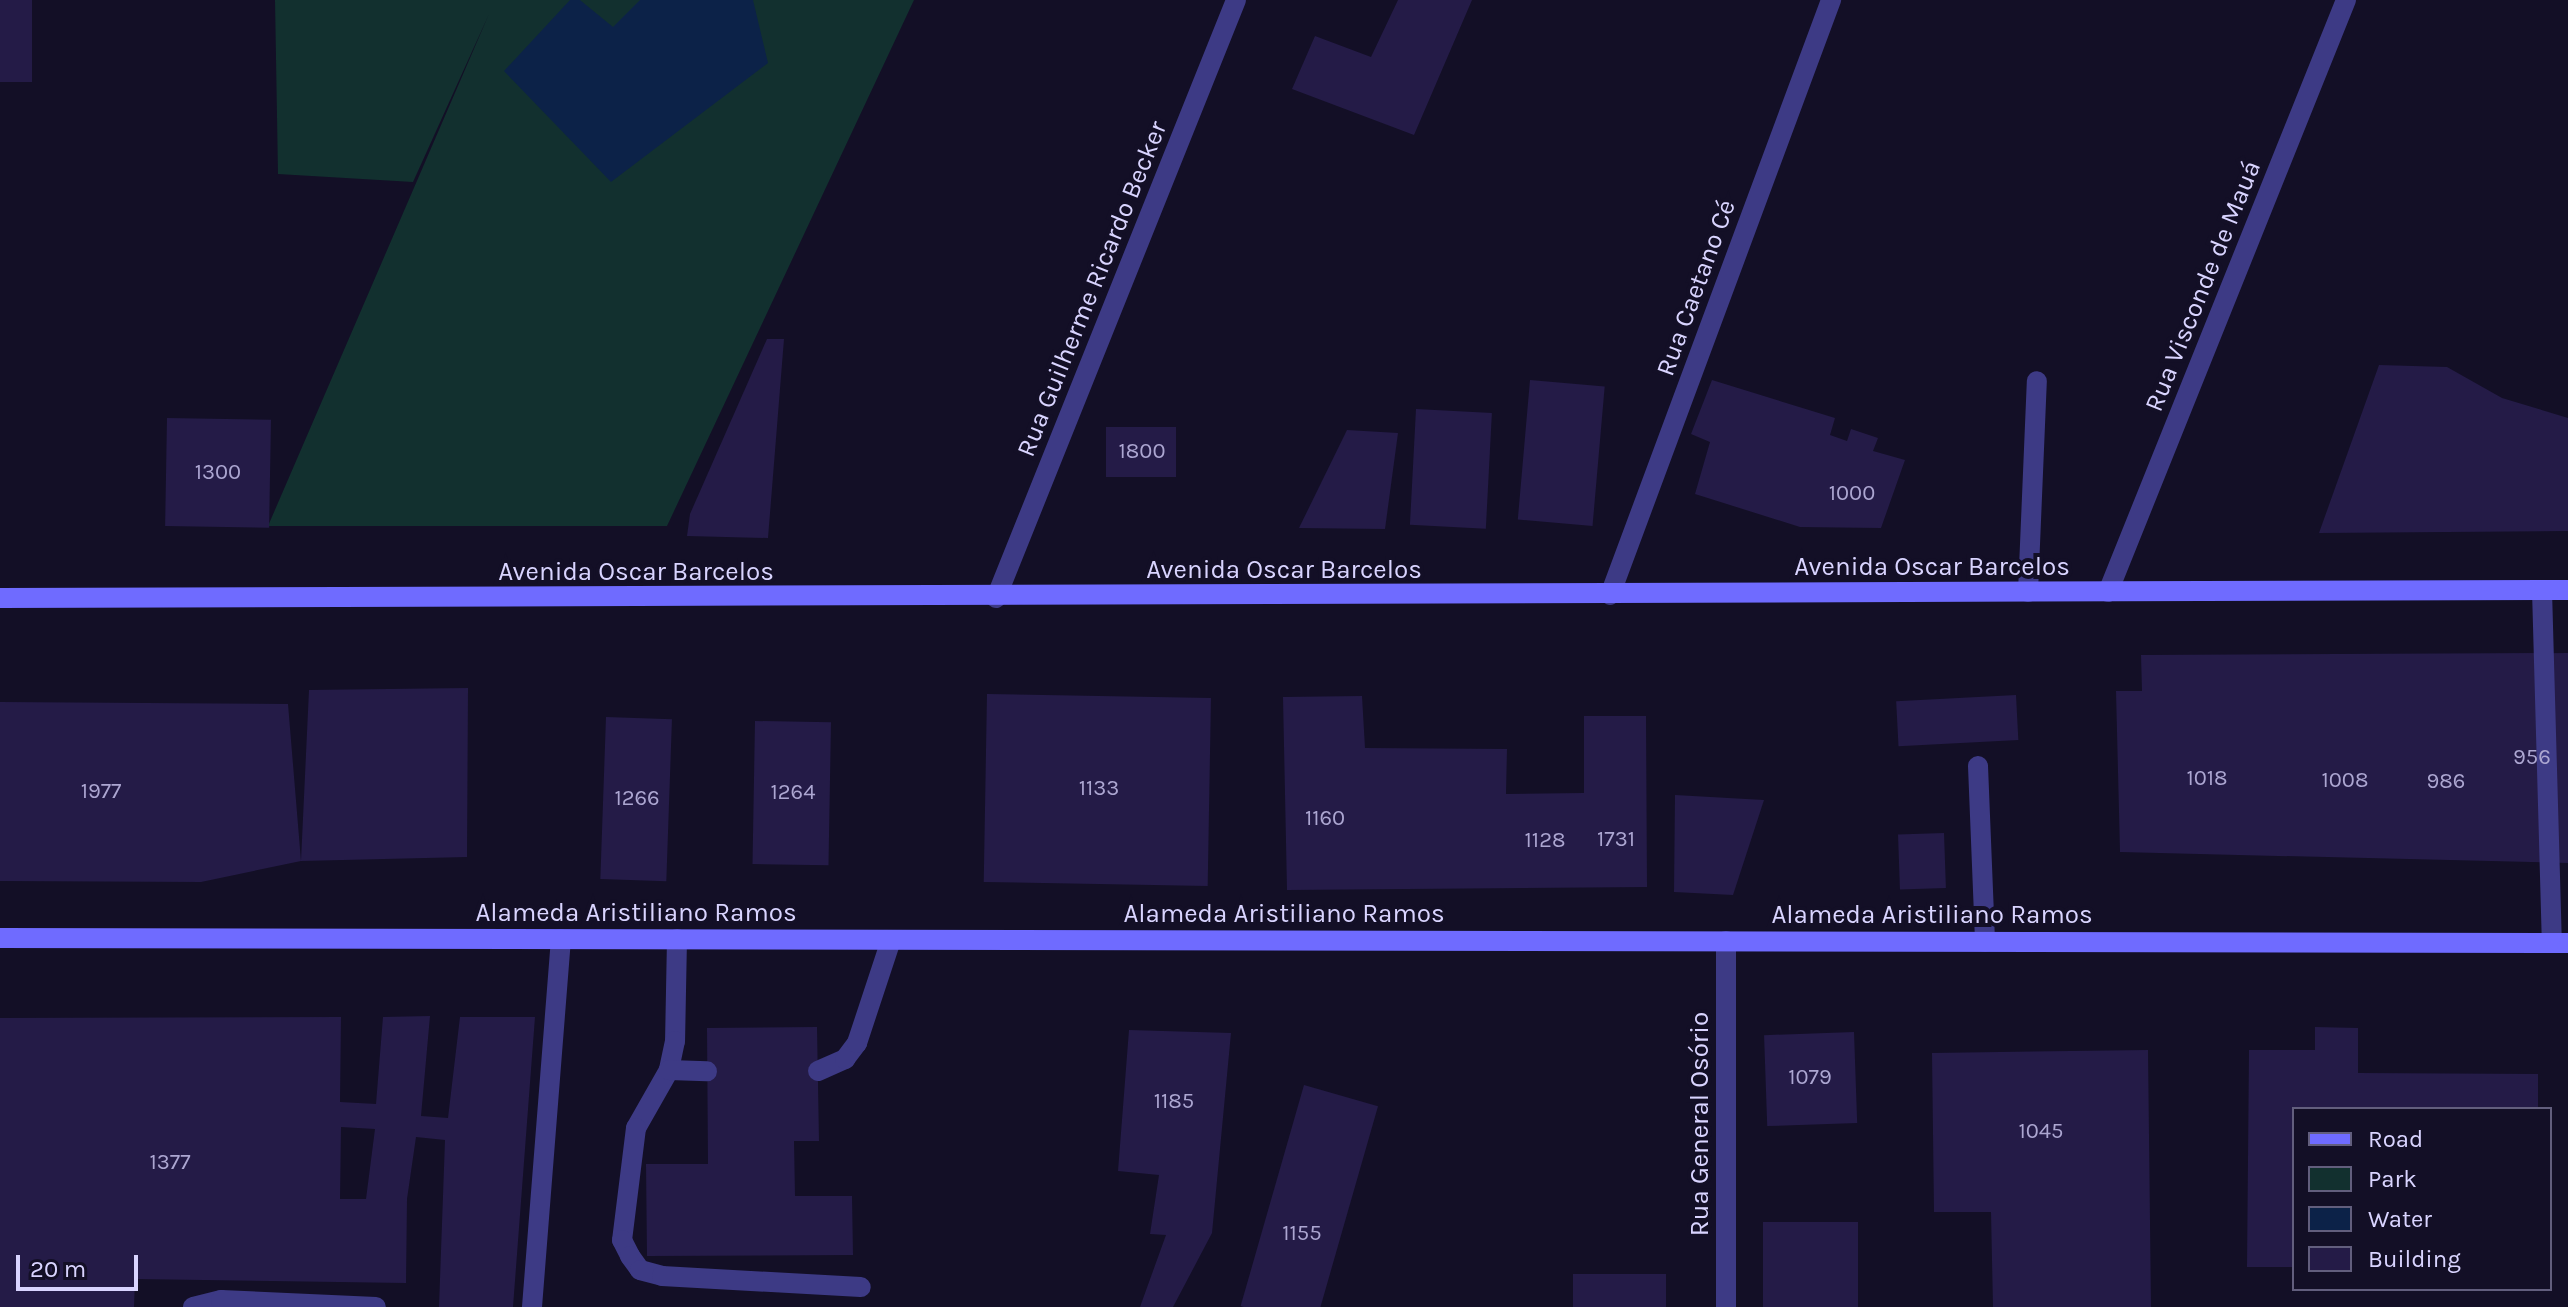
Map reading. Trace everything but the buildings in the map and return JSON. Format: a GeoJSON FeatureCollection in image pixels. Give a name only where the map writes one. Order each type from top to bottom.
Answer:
{"type":"FeatureCollection","features":[{"type":"Feature","properties":{"kind":"main road","name":"Avenida Oscar Barcelos"},"geometry":{"type":"LineString","coordinates":[[0,598],[996,598],[2568,590]]}},
{"type":"Feature","properties":{"kind":"main road","name":"Alameda Aristiliano Ramos"},"geometry":{"type":"LineString","coordinates":[[0,938],[2560,943]]}},
{"type":"Feature","properties":{"kind":"street","name":"Rua Guilherme Ricardo Becker"},"geometry":{"type":"LineString","coordinates":[[996,598],[1236,0]]}},
{"type":"Feature","properties":{"kind":"street","name":"Rua Caetano Cé"},"geometry":{"type":"LineString","coordinates":[[1610,595],[1831,0]]}},
{"type":"Feature","properties":{"kind":"street","name":"Rua Visconde de Mauá"},"geometry":{"type":"LineString","coordinates":[[2108,592],[2346,0]]}},
{"type":"Feature","properties":{"kind":"street"},"geometry":{"type":"LineString","coordinates":[[2028,592],[2037,381]]}},
{"type":"Feature","properties":{"kind":"street"},"geometry":{"type":"LineString","coordinates":[[2542,590],[2560,943]]}},
{"type":"Feature","properties":{"kind":"street"},"geometry":{"type":"LineString","coordinates":[[1978,766],[1985,942]]}},
{"type":"Feature","properties":{"kind":"street"},"geometry":{"type":"LineString","coordinates":[[532,1307],[561,939]]}},
{"type":"Feature","properties":{"kind":"street"},"geometry":{"type":"LineString","coordinates":[[677,939],[675,1041],[669,1070],[636,1128],[622,1240],[640,1270],[662,1276],[861,1287]]}},
{"type":"Feature","properties":{"kind":"street"},"geometry":{"type":"LineString","coordinates":[[818,1071],[845,1059],[857,1043],[891,940]]}},
{"type":"Feature","properties":{"kind":"street","name":"Rua General Osório"},"geometry":{"type":"LineString","coordinates":[[1726,941],[1726,1307]]}},
{"type":"Feature","properties":{"kind":"street"},"geometry":{"type":"LineString","coordinates":[[669,1070],[707,1071]]}},
{"type":"Feature","properties":{"kind":"street"},"geometry":{"type":"LineString","coordinates":[[193,1307],[221,1300],[376,1307]]}},
{"type":"Feature","properties":{"kind":"green space"},"geometry":{"type":"Polygon","coordinates":[[[275,0],[914,0],[667,526],[268,526],[489,14],[413,182],[278,174],[275,0]]]}},
{"type":"Feature","properties":{"kind":"water"},"geometry":{"type":"Polygon","coordinates":[[[570,0],[580,0],[613,27],[640,0],[753,0],[768,63],[611,182],[504,71],[570,0]]]}}]}
